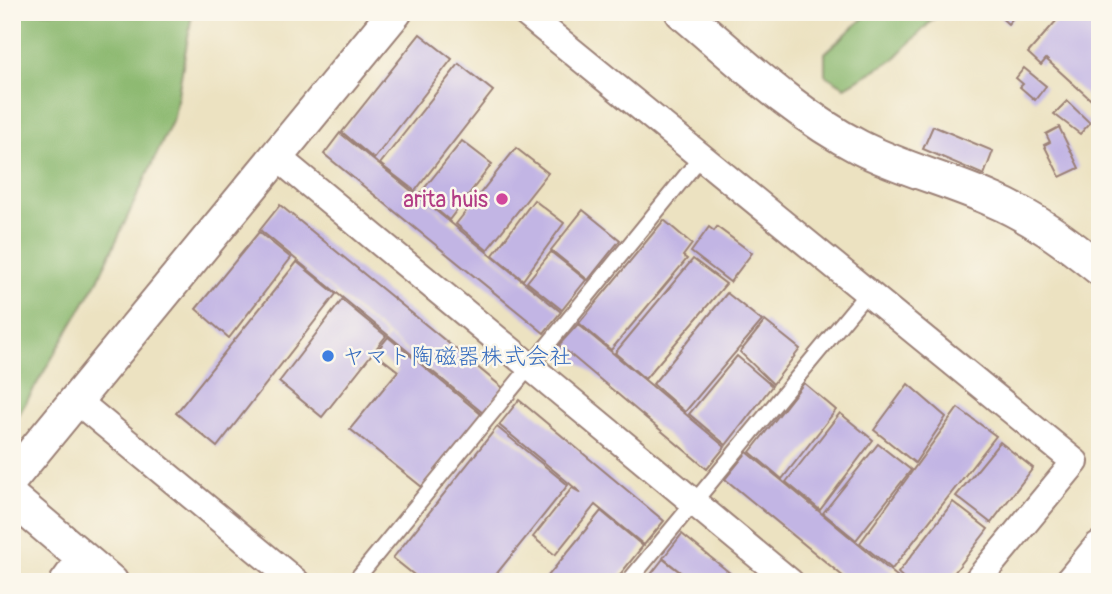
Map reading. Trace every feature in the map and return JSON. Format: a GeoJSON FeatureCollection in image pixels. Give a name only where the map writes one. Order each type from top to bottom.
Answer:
{"type":"FeatureCollection","features":[{"type":"Feature","properties":{"kind":"street"},"geometry":{"type":"LineString","coordinates":[[12,478],[395,12]]}},
{"type":"Feature","properties":{"kind":"street"},"geometry":{"type":"LineString","coordinates":[[524,12],[1075,462],[976,582]]}},
{"type":"Feature","properties":{"kind":"street"},"geometry":{"type":"LineString","coordinates":[[682,12],[814,121],[860,147],[933,179],[991,199],[1024,215],[1054,233],[1100,269]]}},
{"type":"Feature","properties":{"kind":"street"},"geometry":{"type":"LineString","coordinates":[[277,157],[790,582]]}},
{"type":"Feature","properties":{"kind":"street"},"geometry":{"type":"LineString","coordinates":[[76,400],[296,582]]}},
{"type":"Feature","properties":{"kind":"street"},"geometry":{"type":"LineString","coordinates":[[12,498],[72,569],[111,582]]}},
{"type":"Feature","properties":{"kind":"street"},"geometry":{"type":"LineString","coordinates":[[1074,581],[1100,548]]}},
{"type":"Feature","properties":{"kind":"lane"},"geometry":{"type":"LineString","coordinates":[[354,582],[701,157]]}},
{"type":"Feature","properties":{"kind":"lane"},"geometry":{"type":"LineString","coordinates":[[628,582],[867,293]]}},
{"type":"Feature","properties":{"kind":"green space"},"geometry":{"type":"Polygon","coordinates":[[[12,12],[195,12],[192,14],[174,117],[98,280],[12,426],[12,12]]]}},
{"type":"Feature","properties":{"kind":"green space"},"geometry":{"type":"Polygon","coordinates":[[[870,12],[940,12],[894,59],[845,87],[825,75],[825,53],[870,12]]]}},
{"type":"Feature","properties":{"kind":"building"},"geometry":{"type":"Polygon","coordinates":[[[995,12],[1018,12],[1008,24],[995,12]]]}},
{"type":"Feature","properties":{"kind":"building"},"geometry":{"type":"Polygon","coordinates":[[[1064,12],[1079,12],[1100,31],[1100,108],[1046,59],[1041,65],[1028,53],[1064,12]]]}},
{"type":"Feature","properties":{"kind":"building"},"geometry":{"type":"Polygon","coordinates":[[[420,34],[452,59],[374,159],[342,132],[420,34]]]}},
{"type":"Feature","properties":{"kind":"building"},"geometry":{"type":"Polygon","coordinates":[[[459,64],[493,91],[415,191],[380,164],[459,64]]]}},
{"type":"Feature","properties":{"kind":"building"},"geometry":{"type":"Polygon","coordinates":[[[1024,68],[1046,86],[1035,100],[1020,87],[1023,84],[1016,78],[1024,68]]]}},
{"type":"Feature","properties":{"kind":"building"},"geometry":{"type":"Polygon","coordinates":[[[1067,101],[1090,123],[1080,134],[1054,114],[1067,101]]]}},
{"type":"Feature","properties":{"kind":"building"},"geometry":{"type":"Polygon","coordinates":[[[933,126],[993,151],[984,175],[923,149],[933,126]]]}},
{"type":"Feature","properties":{"kind":"building"},"geometry":{"type":"Polygon","coordinates":[[[1059,127],[1079,168],[1060,177],[1044,145],[1050,142],[1046,134],[1059,127]]]}},
{"type":"Feature","properties":{"kind":"building"},"geometry":{"type":"Polygon","coordinates":[[[340,133],[561,312],[544,333],[324,154],[340,133]]]}},
{"type":"Feature","properties":{"kind":"building"},"geometry":{"type":"Polygon","coordinates":[[[462,141],[492,164],[449,220],[419,195],[462,141]]]}},
{"type":"Feature","properties":{"kind":"building","name":"arita huis"},"geometry":{"type":"Polygon","coordinates":[[[516,148],[548,173],[487,250],[456,224],[516,148]]]}},
{"type":"Feature","properties":{"kind":"building"},"geometry":{"type":"Polygon","coordinates":[[[534,200],[564,223],[523,280],[493,255],[534,200]]]}},
{"type":"Feature","properties":{"kind":"building"},"geometry":{"type":"Polygon","coordinates":[[[280,205],[503,388],[483,413],[260,230],[280,205]]]}},
{"type":"Feature","properties":{"kind":"building"},"geometry":{"type":"Polygon","coordinates":[[[583,210],[620,240],[588,280],[551,250],[583,210]]]}},
{"type":"Feature","properties":{"kind":"building"},"geometry":{"type":"Polygon","coordinates":[[[664,220],[692,244],[683,256],[687,259],[611,350],[579,323],[664,220]]]}},
{"type":"Feature","properties":{"kind":"building"},"geometry":{"type":"Polygon","coordinates":[[[709,227],[714,231],[717,227],[752,253],[730,282],[691,252],[709,227]]]}},
{"type":"Feature","properties":{"kind":"building"},"geometry":{"type":"Polygon","coordinates":[[[259,232],[291,258],[229,338],[196,309],[259,232]]]}},
{"type":"Feature","properties":{"kind":"building"},"geometry":{"type":"Polygon","coordinates":[[[551,252],[586,280],[562,310],[527,282],[551,252]]]}},
{"type":"Feature","properties":{"kind":"building"},"geometry":{"type":"Polygon","coordinates":[[[693,259],[726,284],[645,379],[615,353],[693,259]]]}},
{"type":"Feature","properties":{"kind":"building"},"geometry":{"type":"Polygon","coordinates":[[[297,262],[336,294],[217,447],[176,413],[297,262]]]}},
{"type":"Feature","properties":{"kind":"building"},"geometry":{"type":"Polygon","coordinates":[[[727,293],[762,321],[685,412],[653,384],[727,293]]]}},
{"type":"Feature","properties":{"kind":"building"},"geometry":{"type":"Polygon","coordinates":[[[342,300],[386,336],[322,417],[279,382],[342,300]]]}},
{"type":"Feature","properties":{"kind":"building"},"geometry":{"type":"Polygon","coordinates":[[[765,321],[800,349],[773,384],[740,352],[765,321]]]}},
{"type":"Feature","properties":{"kind":"building"},"geometry":{"type":"Polygon","coordinates":[[[578,324],[725,447],[707,469],[559,345],[578,324]]]}},
{"type":"Feature","properties":{"kind":"building"},"geometry":{"type":"Polygon","coordinates":[[[388,337],[482,415],[422,487],[350,429],[398,371],[375,353],[388,337]]]}},
{"type":"Feature","properties":{"kind":"building"},"geometry":{"type":"Polygon","coordinates":[[[737,356],[772,386],[726,445],[689,414],[737,356]]]}},
{"type":"Feature","properties":{"kind":"building"},"geometry":{"type":"Polygon","coordinates":[[[804,383],[836,410],[782,479],[750,452],[804,383]]]}},
{"type":"Feature","properties":{"kind":"building"},"geometry":{"type":"Polygon","coordinates":[[[908,384],[946,417],[915,463],[874,430],[908,384]]]}},
{"type":"Feature","properties":{"kind":"building"},"geometry":{"type":"Polygon","coordinates":[[[519,400],[664,521],[644,545],[595,505],[555,555],[533,537],[572,488],[581,493],[499,425],[519,400]]]}},
{"type":"Feature","properties":{"kind":"building"},"geometry":{"type":"Polygon","coordinates":[[[958,408],[996,436],[892,569],[860,543],[958,408]]]}},
{"type":"Feature","properties":{"kind":"building"},"geometry":{"type":"Polygon","coordinates":[[[840,413],[873,440],[820,510],[786,482],[840,413]]]}},
{"type":"Feature","properties":{"kind":"building"},"geometry":{"type":"Polygon","coordinates":[[[497,427],[568,485],[490,582],[423,582],[393,558],[497,427]]]}},
{"type":"Feature","properties":{"kind":"building"},"geometry":{"type":"Polygon","coordinates":[[[1000,442],[1033,468],[991,523],[956,496],[1000,442]]]}},
{"type":"Feature","properties":{"kind":"building"},"geometry":{"type":"Polygon","coordinates":[[[878,444],[911,470],[856,540],[823,513],[878,444]]]}},
{"type":"Feature","properties":{"kind":"building"},"geometry":{"type":"Polygon","coordinates":[[[747,452],[904,582],[850,582],[725,479],[747,452]]]}},
{"type":"Feature","properties":{"kind":"building"},"geometry":{"type":"Polygon","coordinates":[[[953,502],[988,529],[947,582],[908,582],[898,573],[953,502]]]}},
{"type":"Feature","properties":{"kind":"building"},"geometry":{"type":"Polygon","coordinates":[[[601,511],[643,546],[614,582],[543,582],[601,511]]]}},
{"type":"Feature","properties":{"kind":"building"},"geometry":{"type":"Polygon","coordinates":[[[682,534],[741,582],[645,582],[663,559],[689,579],[663,558],[682,534]]]}},
{"type":"Feature","properties":{"kind":"place","name":"arita huis"},"geometry":{"type":"Point","coordinates":[502,199]}},
{"type":"Feature","properties":{"kind":"place","name":"ヤマト陶磁器株式会社"},"geometry":{"type":"Point","coordinates":[328,356]}}]}
